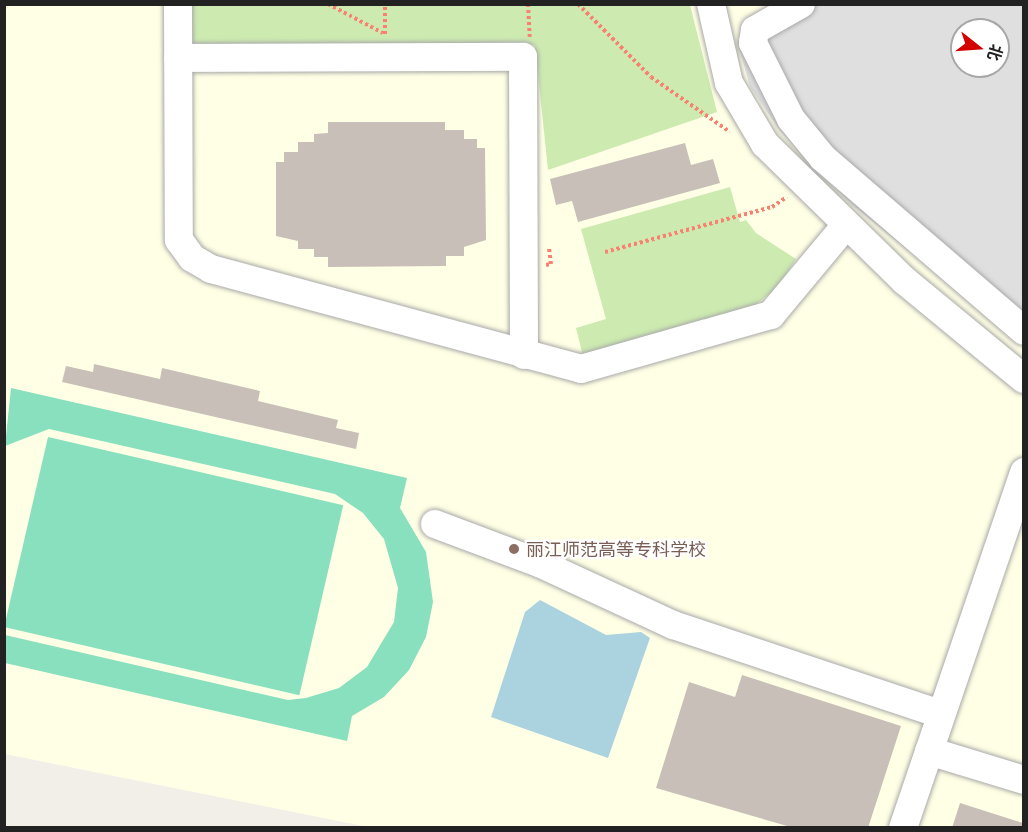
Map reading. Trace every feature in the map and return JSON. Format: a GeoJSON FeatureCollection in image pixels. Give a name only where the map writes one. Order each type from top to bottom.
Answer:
{"type":"FeatureCollection","features":[{"type":"Feature","properties":{"kind":"street"},"geometry":{"type":"LineString","coordinates":[[178,4],[179,240],[192,258],[211,269],[524,355],[593,368],[771,315],[846,225]]}},
{"type":"Feature","properties":{"kind":"street"},"geometry":{"type":"LineString","coordinates":[[711,4],[729,83],[765,144],[846,225],[1023,379]]}},
{"type":"Feature","properties":{"kind":"street"},"geometry":{"type":"LineString","coordinates":[[801,4],[755,30],[753,43],[791,119],[823,158],[1023,331]]}},
{"type":"Feature","properties":{"kind":"street"},"geometry":{"type":"LineString","coordinates":[[178,58],[385,45],[523,57],[524,355]]}},
{"type":"Feature","properties":{"kind":"street"},"geometry":{"type":"LineString","coordinates":[[903,828],[1023,472]]}},
{"type":"Feature","properties":{"kind":"street"},"geometry":{"type":"LineString","coordinates":[[435,524],[539,564],[673,625],[941,714]]}},
{"type":"Feature","properties":{"kind":"street"},"geometry":{"type":"LineString","coordinates":[[929,751],[1023,780]]}},
{"type":"Feature","properties":{"kind":"path"},"geometry":{"type":"LineString","coordinates":[[328,4],[385,45]]}},
{"type":"Feature","properties":{"kind":"path"},"geometry":{"type":"LineString","coordinates":[[385,4],[385,45]]}},
{"type":"Feature","properties":{"kind":"path"},"geometry":{"type":"LineString","coordinates":[[578,4],[683,103],[716,127],[765,144]]}},
{"type":"Feature","properties":{"kind":"path"},"geometry":{"type":"LineString","coordinates":[[605,252],[772,207],[806,186]]}},
{"type":"Feature","properties":{"kind":"shaded area","name":"丽江师范高等专科学校"},"geometry":{"type":"Polygon","coordinates":[[[4,5],[786,5],[737,41],[750,87],[779,130],[852,205],[1023,343],[1023,827],[368,827],[5,754],[4,5]]]}},
{"type":"Feature","properties":{"kind":"shaded area"},"geometry":{"type":"Polygon","coordinates":[[[786,5],[1023,5],[1023,343],[852,205],[780,130],[750,87],[737,41],[786,5]]]}},
{"type":"Feature","properties":{"kind":"green space"},"geometry":{"type":"Polygon","coordinates":[[[189,5],[690,5],[717,112],[548,170],[535,45],[190,51],[189,5]]]}},
{"type":"Feature","properties":{"kind":"green space"},"geometry":{"type":"Polygon","coordinates":[[[730,187],[740,222],[746,220],[756,233],[796,259],[778,287],[755,305],[583,356],[576,328],[606,319],[581,229],[730,187]]]}},
{"type":"Feature","properties":{"kind":"green space"},"geometry":{"type":"Polygon","coordinates":[[[11,388],[407,478],[400,508],[426,552],[433,602],[426,637],[409,670],[384,697],[352,716],[347,741],[5,663],[5,635],[288,700],[306,698],[339,688],[367,667],[394,622],[398,588],[384,539],[363,513],[335,494],[49,429],[5,446],[11,388]]]}},
{"type":"Feature","properties":{"kind":"green space"},"geometry":{"type":"Polygon","coordinates":[[[48,437],[343,505],[299,695],[4,627],[48,437]]]}},
{"type":"Feature","properties":{"kind":"water"},"geometry":{"type":"Polygon","coordinates":[[[540,600],[606,635],[641,632],[650,638],[608,758],[491,717],[525,612],[540,600]]]}},
{"type":"Feature","properties":{"kind":"building"},"geometry":{"type":"Polygon","coordinates":[[[328,122],[445,122],[445,130],[464,130],[464,139],[477,139],[477,148],[485,148],[486,240],[464,247],[464,256],[446,256],[446,266],[328,267],[328,257],[314,257],[314,249],[298,249],[298,241],[276,236],[276,162],[284,162],[284,152],[298,152],[298,142],[314,142],[314,134],[328,133],[328,122]]]}},
{"type":"Feature","properties":{"kind":"building"},"geometry":{"type":"Polygon","coordinates":[[[685,143],[691,165],[713,159],[720,183],[578,222],[572,201],[556,205],[550,179],[685,143]]]}},
{"type":"Feature","properties":{"kind":"building"},"geometry":{"type":"Polygon","coordinates":[[[94,364],[160,379],[162,368],[260,391],[258,401],[338,420],[336,428],[359,433],[356,449],[62,382],[66,366],[93,372],[94,364]]]}},
{"type":"Feature","properties":{"kind":"building"},"geometry":{"type":"Polygon","coordinates":[[[742,675],[901,726],[868,828],[794,828],[656,788],[689,682],[735,697],[742,675]]]}},
{"type":"Feature","properties":{"kind":"building"},"geometry":{"type":"Polygon","coordinates":[[[960,803],[1023,823],[1023,828],[952,828],[960,803]]]}},
{"type":"Feature","properties":{"kind":"place","name":"丽江师范高等专科学校"},"geometry":{"type":"Point","coordinates":[514,549]}}]}
